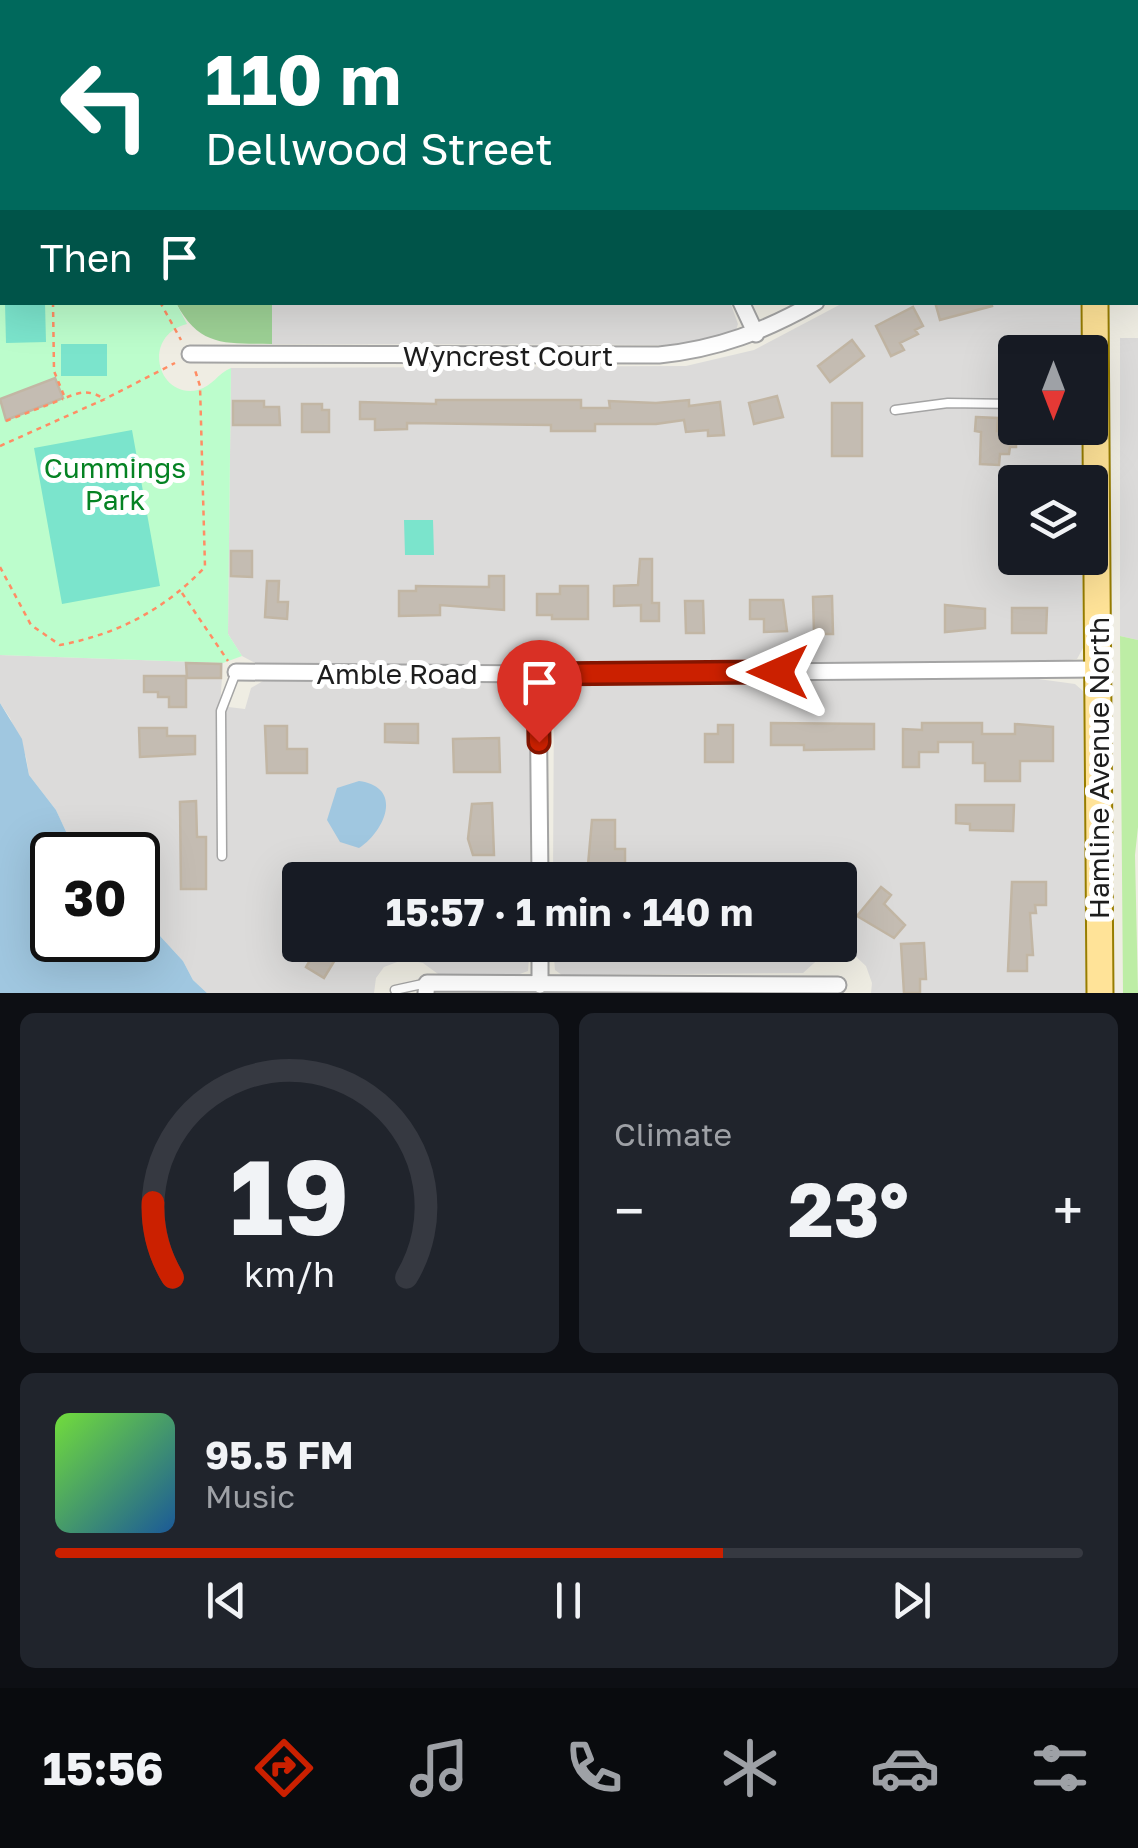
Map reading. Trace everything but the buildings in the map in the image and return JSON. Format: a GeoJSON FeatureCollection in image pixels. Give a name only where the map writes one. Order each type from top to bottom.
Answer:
{"type":"FeatureCollection","features":[{"type":"Feature","properties":{"kind":"main road","name":"Hamline Avenue North"},"geometry":{"type":"LineString","coordinates":[[1094,335],[1095,305]]}},
{"type":"Feature","properties":{"kind":"main road","name":"Hamline Avenue North"},"geometry":{"type":"LineString","coordinates":[[1094,445],[1100,993]]}},
{"type":"Feature","properties":{"kind":"street"},"geometry":{"type":"LineString","coordinates":[[742,305],[756,334]]}},
{"type":"Feature","properties":{"kind":"street","name":"Wyncrest Court"},"geometry":{"type":"LineString","coordinates":[[190,354],[659,355],[698,351],[756,334],[810,305]]}},
{"type":"Feature","properties":{"kind":"street","name":"Amble Road"},"geometry":{"type":"LineString","coordinates":[[236,672],[538,674],[1098,669]]}},
{"type":"Feature","properties":{"kind":"street"},"geometry":{"type":"LineString","coordinates":[[538,674],[540,862]]}},
{"type":"Feature","properties":{"kind":"street"},"geometry":{"type":"LineString","coordinates":[[540,962],[540,985]]}},
{"type":"Feature","properties":{"kind":"street"},"geometry":{"type":"LineString","coordinates":[[426,988],[838,985]]}},
{"type":"Feature","properties":{"kind":"lane"},"geometry":{"type":"LineString","coordinates":[[895,410],[998,404]]}},
{"type":"Feature","properties":{"kind":"lane"},"geometry":{"type":"LineString","coordinates":[[222,856],[221,711],[236,672]]}},
{"type":"Feature","properties":{"kind":"lane"},"geometry":{"type":"LineString","coordinates":[[395,990],[426,988]]}},
{"type":"Feature","properties":{"kind":"path"},"geometry":{"type":"LineString","coordinates":[[54,305],[54,371],[64,398]]}},
{"type":"Feature","properties":{"kind":"path"},"geometry":{"type":"LineString","coordinates":[[0,567],[31,625],[60,645],[94,639],[130,625],[181,592],[205,567],[200,386],[190,354],[162,305]]}},
{"type":"Feature","properties":{"kind":"path"},"geometry":{"type":"LineString","coordinates":[[0,446],[105,399],[190,354]]}},
{"type":"Feature","properties":{"kind":"path"},"geometry":{"type":"LineString","coordinates":[[6,422],[81,391],[92,391],[105,399]]}},
{"type":"Feature","properties":{"kind":"path"},"geometry":{"type":"LineString","coordinates":[[181,592],[236,672]]}},
{"type":"Feature","properties":{"kind":"shaded area"},"geometry":{"type":"Polygon","coordinates":[[[272,305],[731,305],[738,324],[735,333],[662,345],[272,344],[272,305]]]}},
{"type":"Feature","properties":{"kind":"shaded area"},"geometry":{"type":"Polygon","coordinates":[[[839,305],[1080,305],[1081,335],[998,335],[998,445],[1081,445],[1082,465],[998,465],[998,575],[1082,575],[1083,648],[1077,659],[1044,663],[259,665],[242,656],[228,634],[231,368],[686,366],[754,350],[839,305]]]}},
{"type":"Feature","properties":{"kind":"shaded area"},"geometry":{"type":"Polygon","coordinates":[[[1120,338],[1138,338],[1138,640],[1120,636],[1120,338]]]}},
{"type":"Feature","properties":{"kind":"shaded area"},"geometry":{"type":"Polygon","coordinates":[[[0,655],[223,663],[220,706],[245,709],[251,688],[263,681],[527,681],[531,688],[530,862],[282,862],[282,962],[397,962],[384,967],[376,978],[374,993],[207,993],[160,936],[160,832],[66,832],[56,810],[29,775],[26,757],[0,703],[0,655]]]}},
{"type":"Feature","properties":{"kind":"shaded area"},"geometry":{"type":"Polygon","coordinates":[[[1031,678],[1075,684],[1083,691],[1086,993],[871,993],[866,966],[857,958],[857,862],[553,862],[554,693],[565,681],[1031,678]]]}},
{"type":"Feature","properties":{"kind":"shaded area"},"geometry":{"type":"Polygon","coordinates":[[[418,962],[529,962],[528,971],[517,975],[438,974],[418,962]]]}},
{"type":"Feature","properties":{"kind":"shaded area"},"geometry":{"type":"Polygon","coordinates":[[[554,962],[815,962],[803,973],[562,975],[555,970],[554,962]]]}},
{"type":"Feature","properties":{"kind":"green space","name":"Cummings Park"},"geometry":{"type":"Polygon","coordinates":[[[0,305],[177,305],[187,324],[164,341],[159,353],[164,376],[184,390],[198,390],[231,368],[228,634],[242,656],[223,663],[0,655],[0,305]]]}},
{"type":"Feature","properties":{"kind":"green space"},"geometry":{"type":"Polygon","coordinates":[[[5,305],[45,305],[46,342],[6,343],[5,305]]]}},
{"type":"Feature","properties":{"kind":"green space"},"geometry":{"type":"Polygon","coordinates":[[[177,305],[272,305],[272,344],[216,340],[185,318],[177,305]]]}},
{"type":"Feature","properties":{"kind":"green space"},"geometry":{"type":"Polygon","coordinates":[[[61,344],[107,344],[107,376],[61,376],[61,344]]]}},
{"type":"Feature","properties":{"kind":"green space"},"geometry":{"type":"Polygon","coordinates":[[[132,430],[160,586],[62,604],[34,448],[132,430]]]}},
{"type":"Feature","properties":{"kind":"green space"},"geometry":{"type":"Polygon","coordinates":[[[404,520],[433,520],[434,555],[405,555],[404,520]]]}},
{"type":"Feature","properties":{"kind":"green space"},"geometry":{"type":"Polygon","coordinates":[[[1120,636],[1138,640],[1135,855],[1138,993],[1123,993],[1120,636]]]}},
{"type":"Feature","properties":{"kind":"water"},"geometry":{"type":"Polygon","coordinates":[[[0,703],[22,739],[29,775],[56,810],[66,832],[30,832],[30,962],[160,962],[160,936],[207,993],[0,993],[0,703]]]}},
{"type":"Feature","properties":{"kind":"water"},"geometry":{"type":"Polygon","coordinates":[[[359,781],[382,792],[386,810],[376,831],[359,848],[340,842],[327,820],[337,788],[359,781]]]}},
{"type":"Feature","properties":{"kind":"route"},"geometry":{"type":"LineString","coordinates":[[539,742],[538,674],[778,672]]}}]}
